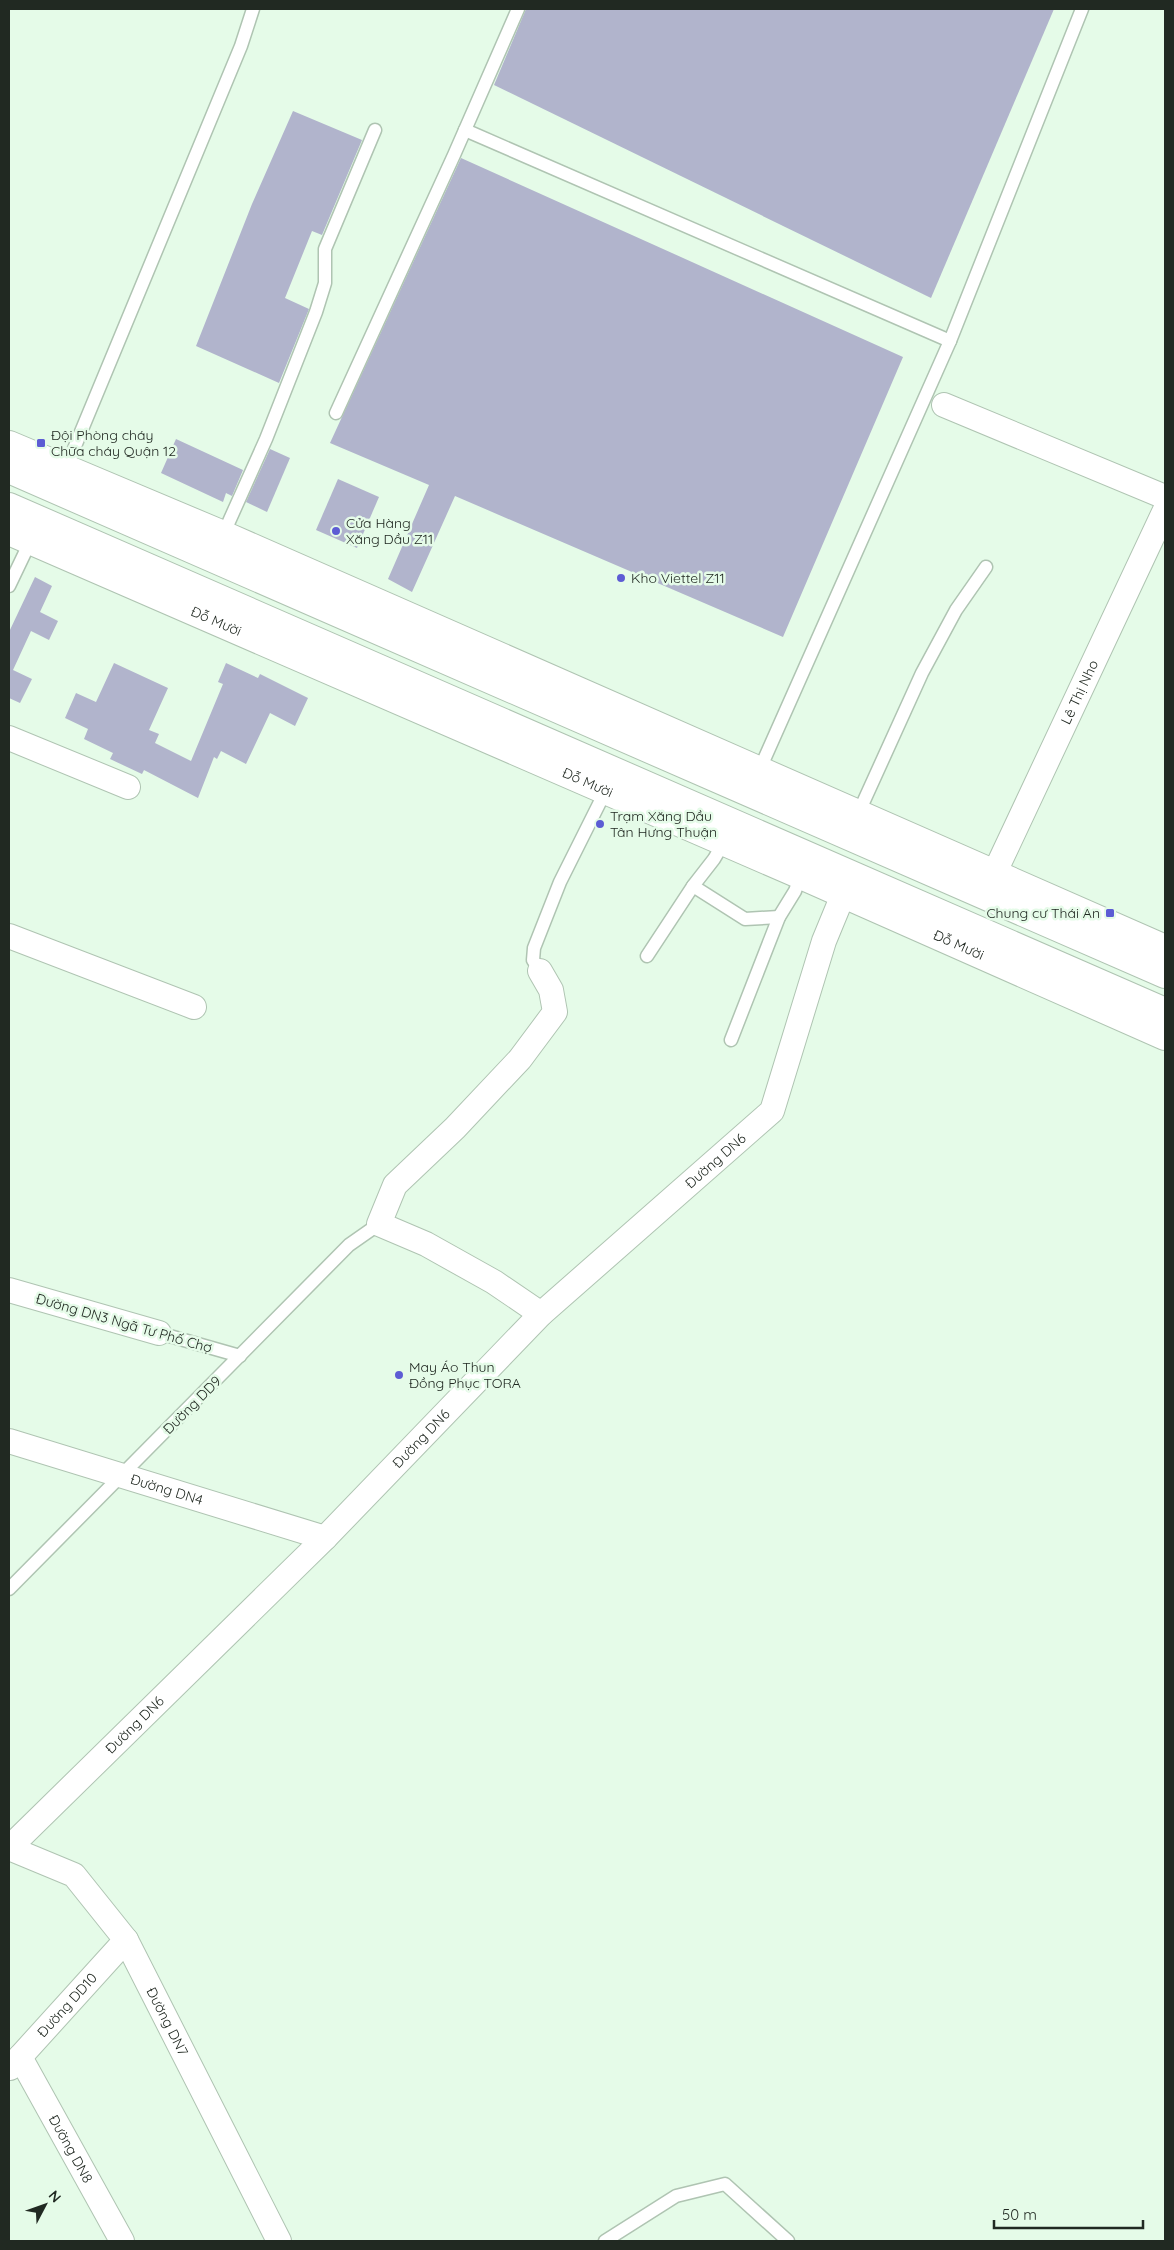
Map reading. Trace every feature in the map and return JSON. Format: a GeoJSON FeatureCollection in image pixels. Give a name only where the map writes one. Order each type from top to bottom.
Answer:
{"type":"FeatureCollection","features":[{"type":"Feature","properties":{"kind":"highway"},"geometry":{"type":"LineString","coordinates":[[9,445],[223,535],[858,814],[989,884],[1165,974]]}},
{"type":"Feature","properties":{"kind":"highway"},"geometry":{"type":"LineString","coordinates":[[9,469],[989,884],[1165,949]]}},
{"type":"Feature","properties":{"kind":"highway","name":"Đỗ Mười"},"geometry":{"type":"LineString","coordinates":[[9,507],[848,883],[1165,1036]]}},
{"type":"Feature","properties":{"kind":"highway","name":"Đỗ Mười"},"geometry":{"type":"LineString","coordinates":[[20,536],[801,875],[848,883],[1165,1012]]}},
{"type":"Feature","properties":{"kind":"street"},"geometry":{"type":"LineString","coordinates":[[944,405],[1165,498]]}},
{"type":"Feature","properties":{"kind":"street","name":"Lê Thị Nho"},"geometry":{"type":"LineString","coordinates":[[989,884],[1165,510]]}},
{"type":"Feature","properties":{"kind":"street"},"geometry":{"type":"LineString","coordinates":[[9,738],[128,787]]}},
{"type":"Feature","properties":{"kind":"street","name":"Đường DN6"},"geometry":{"type":"LineString","coordinates":[[9,1848],[325,1538],[541,1314],[772,1111],[824,941],[848,883]]}},
{"type":"Feature","properties":{"kind":"street"},"geometry":{"type":"LineString","coordinates":[[9,936],[194,1007]]}},
{"type":"Feature","properties":{"kind":"street"},"geometry":{"type":"LineString","coordinates":[[540,971],[551,990],[555,1012],[520,1059],[454,1128],[395,1185],[379,1224],[426,1244],[494,1282],[541,1314]]}},
{"type":"Feature","properties":{"kind":"street","name":"Đường DN3 Ngã Tư Phố Chợ"},"geometry":{"type":"LineString","coordinates":[[9,1290],[159,1333]]}},
{"type":"Feature","properties":{"kind":"street","name":"Đường DN4"},"geometry":{"type":"LineString","coordinates":[[9,1441],[325,1538]]}},
{"type":"Feature","properties":{"kind":"street","name":"Đường DN7"},"geometry":{"type":"LineString","coordinates":[[9,1848],[74,1875],[126,1940],[279,2241]]}},
{"type":"Feature","properties":{"kind":"street","name":"Đường DD10"},"geometry":{"type":"LineString","coordinates":[[15,2063],[126,1940]]}},
{"type":"Feature","properties":{"kind":"street","name":"Đường DN8"},"geometry":{"type":"LineString","coordinates":[[15,2063],[122,2241]]}},
{"type":"Feature","properties":{"kind":"lane"},"geometry":{"type":"LineString","coordinates":[[66,468],[242,46],[252,9]]}},
{"type":"Feature","properties":{"kind":"lane"},"geometry":{"type":"LineString","coordinates":[[336,413],[518,9]]}},
{"type":"Feature","properties":{"kind":"lane"},"geometry":{"type":"LineString","coordinates":[[759,772],[950,341],[1082,9]]}},
{"type":"Feature","properties":{"kind":"lane"},"geometry":{"type":"LineString","coordinates":[[223,535],[266,439],[316,312],[325,283],[325,249],[375,130]]}},
{"type":"Feature","properties":{"kind":"lane"},"geometry":{"type":"LineString","coordinates":[[465,130],[950,341]]}},
{"type":"Feature","properties":{"kind":"lane"},"geometry":{"type":"LineString","coordinates":[[9,586],[20,536]]}},
{"type":"Feature","properties":{"kind":"lane"},"geometry":{"type":"LineString","coordinates":[[858,814],[922,673],[956,610],[986,567]]}},
{"type":"Feature","properties":{"kind":"lane"},"geometry":{"type":"LineString","coordinates":[[540,971],[533,960],[534,948],[560,882],[606,790]]}},
{"type":"Feature","properties":{"kind":"lane"},"geometry":{"type":"LineString","coordinates":[[647,956],[724,842]]}},
{"type":"Feature","properties":{"kind":"lane"},"geometry":{"type":"LineString","coordinates":[[731,1040],[780,917],[801,875]]}},
{"type":"Feature","properties":{"kind":"lane"},"geometry":{"type":"LineString","coordinates":[[693,886],[745,919],[780,917]]}},
{"type":"Feature","properties":{"kind":"lane","name":"Đường DD9"},"geometry":{"type":"LineString","coordinates":[[9,1589],[350,1245],[379,1224]]}},
{"type":"Feature","properties":{"kind":"lane","name":"Đường DN3 Ngã Tư Phố Chợ"},"geometry":{"type":"LineString","coordinates":[[159,1333],[240,1356]]}},
{"type":"Feature","properties":{"kind":"lane"},"geometry":{"type":"LineString","coordinates":[[604,2241],[676,2196],[725,2184],[788,2241]]}},
{"type":"Feature","properties":{"kind":"building"},"geometry":{"type":"Polygon","coordinates":[[[526,9],[1054,9],[931,298],[494,85],[526,9]]]}},
{"type":"Feature","properties":{"kind":"building"},"geometry":{"type":"Polygon","coordinates":[[[293,111],[362,140],[322,235],[312,231],[285,298],[309,309],[279,383],[196,346],[252,204],[293,111]]]}},
{"type":"Feature","properties":{"kind":"building"},"geometry":{"type":"Polygon","coordinates":[[[461,158],[903,357],[783,637],[455,496],[412,592],[388,579],[429,485],[330,443],[461,158]]]}},
{"type":"Feature","properties":{"kind":"building"},"geometry":{"type":"Polygon","coordinates":[[[176,439],[243,470],[232,496],[226,493],[223,502],[161,473],[176,439]]]}},
{"type":"Feature","properties":{"kind":"building"},"geometry":{"type":"Polygon","coordinates":[[[270,449],[290,458],[267,512],[246,502],[270,449]]]}},
{"type":"Feature","properties":{"kind":"building"},"geometry":{"type":"Polygon","coordinates":[[[338,479],[379,497],[357,548],[316,530],[338,479]]]}},
{"type":"Feature","properties":{"kind":"building"},"geometry":{"type":"Polygon","coordinates":[[[35,577],[52,586],[40,612],[58,621],[49,640],[31,631],[13,670],[32,679],[20,703],[9,698],[9,632],[35,577]]]}},
{"type":"Feature","properties":{"kind":"building"},"geometry":{"type":"Polygon","coordinates":[[[114,663],[168,688],[149,730],[159,734],[155,743],[191,761],[223,684],[218,682],[226,663],[258,678],[260,674],[308,698],[295,726],[270,713],[246,764],[221,751],[217,759],[214,757],[198,798],[144,770],[142,774],[110,759],[113,753],[84,739],[88,729],[65,718],[76,693],[96,702],[114,663]]]}},
{"type":"Feature","properties":{"kind":"place","name":"Đội Phòng cháy Chữa cháy Quận 12"},"geometry":{"type":"Point","coordinates":[41,443]}},
{"type":"Feature","properties":{"kind":"place","name":"Cửa Hàng Xăng Dầu Z11"},"geometry":{"type":"Point","coordinates":[336,531]}},
{"type":"Feature","properties":{"kind":"place","name":"Kho Viettel Z11"},"geometry":{"type":"Point","coordinates":[621,578]}},
{"type":"Feature","properties":{"kind":"place","name":"Trạm Xăng Dầu Tân Hưng Thuận"},"geometry":{"type":"Point","coordinates":[600,824]}},
{"type":"Feature","properties":{"kind":"place","name":"Chung cư Thái An"},"geometry":{"type":"Point","coordinates":[1110,913]}},
{"type":"Feature","properties":{"kind":"place","name":"May Áo Thun Đồng Phục TORA"},"geometry":{"type":"Point","coordinates":[399,1375]}}]}
